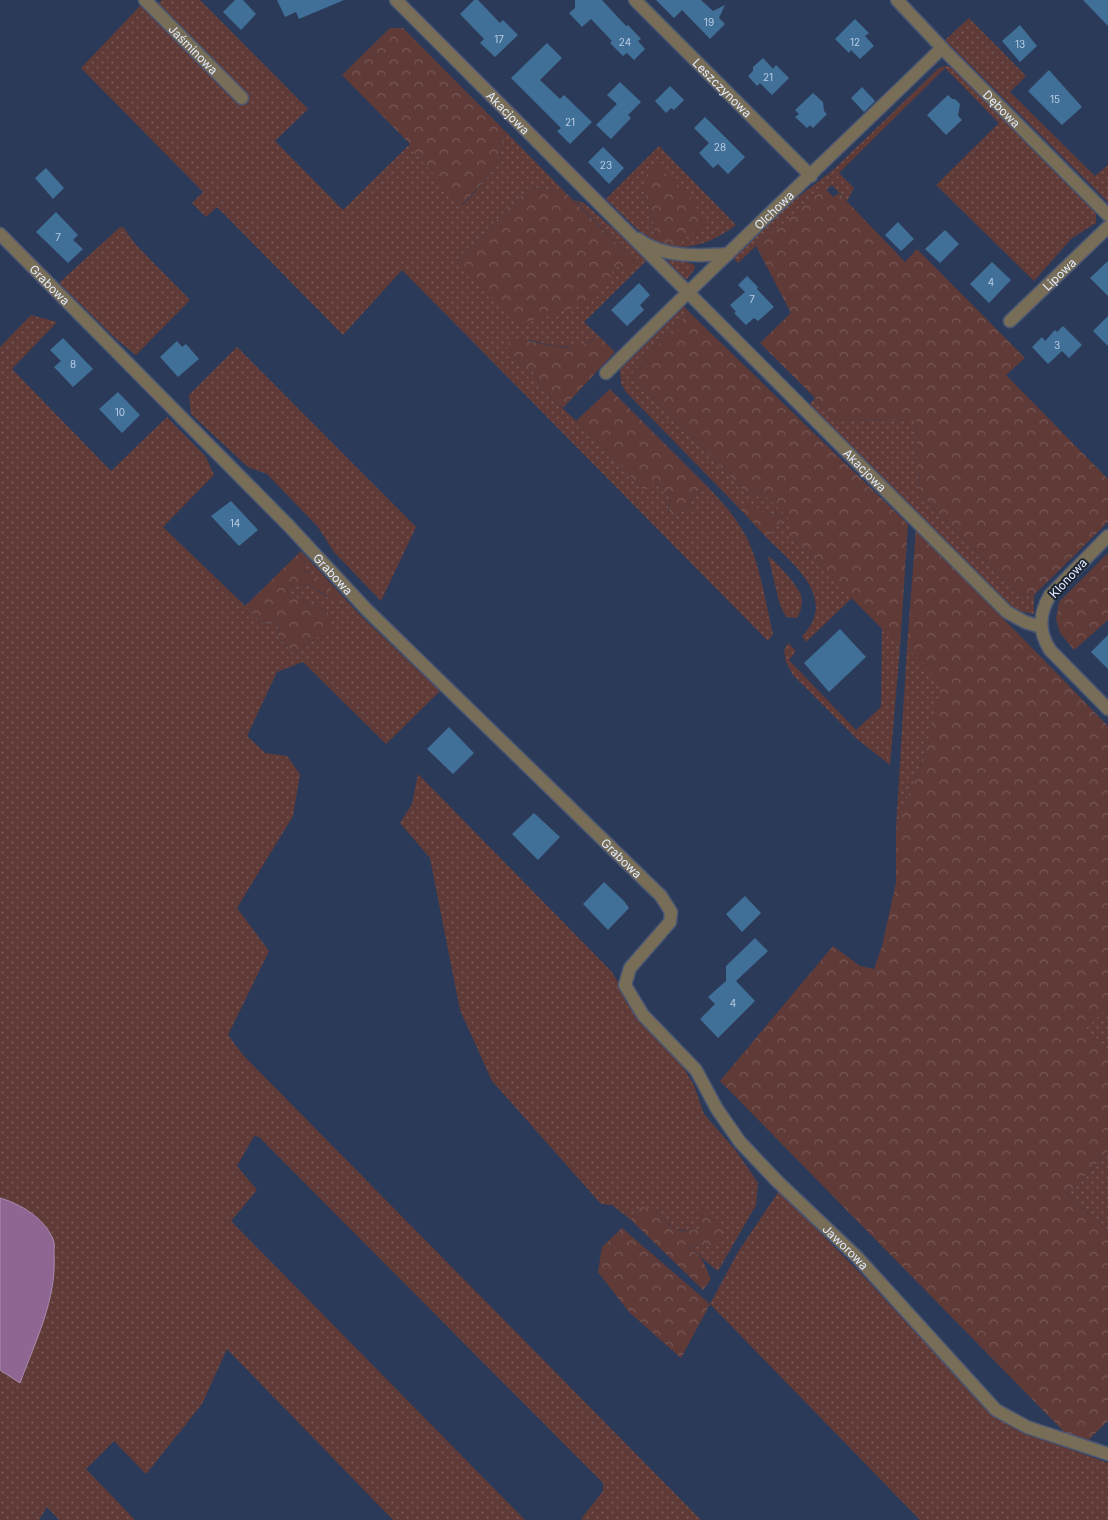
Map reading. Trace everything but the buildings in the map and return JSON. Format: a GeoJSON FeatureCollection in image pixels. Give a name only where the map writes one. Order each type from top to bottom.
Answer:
{"type":"FeatureCollection","features":[{"type":"Feature","properties":{"kind":"street","name":"Jaśminowa"},"geometry":{"type":"LineString","coordinates":[[145,0],[242,98]]}},
{"type":"Feature","properties":{"kind":"street","name":"Akacjowa"},"geometry":{"type":"LineString","coordinates":[[396,0],[1007,612],[1025,622],[1041,627]]}},
{"type":"Feature","properties":{"kind":"street","name":"Leszczynowa"},"geometry":{"type":"LineString","coordinates":[[635,0],[811,176]]}},
{"type":"Feature","properties":{"kind":"street","name":"Dębowa"},"geometry":{"type":"LineString","coordinates":[[897,0],[942,48],[1108,215]]}},
{"type":"Feature","properties":{"kind":"street","name":"Olchowa"},"geometry":{"type":"LineString","coordinates":[[606,373],[687,292],[811,176],[942,48]]}},
{"type":"Feature","properties":{"kind":"street","name":"Akacjowa"},"geometry":{"type":"LineString","coordinates":[[620,226],[644,244],[666,251],[687,256],[728,254]]}},
{"type":"Feature","properties":{"kind":"street","name":"Lipowa"},"geometry":{"type":"LineString","coordinates":[[1010,321],[1108,227]]}},
{"type":"Feature","properties":{"kind":"street","name":"Grabowa"},"geometry":{"type":"LineString","coordinates":[[0,234],[289,526],[367,610],[661,896],[670,912],[670,922],[630,968],[625,985]]}},
{"type":"Feature","properties":{"kind":"street","name":"Klonowa"},"geometry":{"type":"LineString","coordinates":[[1041,627],[1044,607],[1050,595],[1108,536]]}},
{"type":"Feature","properties":{"kind":"street"},"geometry":{"type":"LineString","coordinates":[[1041,627],[1050,650],[1108,709]]}},
{"type":"Feature","properties":{"kind":"street","name":"Jaworowa"},"geometry":{"type":"LineString","coordinates":[[625,985],[643,1015],[696,1070],[717,1109],[740,1142],[777,1181],[857,1256],[996,1410],[1027,1427],[1108,1454]]}},
{"type":"Feature","properties":{"kind":"green space"},"geometry":{"type":"Polygon","coordinates":[[[162,0],[200,0],[308,109],[275,141],[343,210],[408,146],[463,205],[494,170],[506,132],[563,190],[529,188],[456,261],[612,270],[618,266],[635,262],[574,200],[584,203],[648,259],[584,322],[600,337],[577,347],[555,346],[529,340],[511,355],[533,371],[540,387],[607,450],[642,489],[654,481],[670,498],[668,512],[673,520],[679,513],[688,509],[694,493],[708,487],[718,498],[740,527],[754,555],[773,634],[768,641],[402,270],[343,335],[217,207],[206,217],[192,203],[203,192],[81,68],[141,5],[149,13],[162,0]]]}},
{"type":"Feature","properties":{"kind":"green space"},"geometry":{"type":"Polygon","coordinates":[[[969,18],[1026,76],[1010,92],[1095,176],[1108,165],[1108,202],[945,40],[969,18]]]}},
{"type":"Feature","properties":{"kind":"green space"},"geometry":{"type":"Polygon","coordinates":[[[390,28],[403,28],[506,132],[494,170],[462,205],[408,146],[410,144],[342,75],[390,28]]]}},
{"type":"Feature","properties":{"kind":"green space"},"geometry":{"type":"Polygon","coordinates":[[[946,66],[955,68],[1096,212],[1096,223],[1072,238],[1034,281],[936,185],[999,123],[945,68],[839,173],[854,188],[847,201],[832,185],[756,246],[738,263],[731,255],[789,204],[832,171],[939,68],[946,66]]]}},
{"type":"Feature","properties":{"kind":"green space"},"geometry":{"type":"Polygon","coordinates":[[[659,146],[736,225],[713,239],[697,245],[670,247],[644,188],[658,243],[638,230],[606,199],[659,146]]]}},
{"type":"Feature","properties":{"kind":"green space"},"geometry":{"type":"Polygon","coordinates":[[[657,165],[690,197],[707,225],[670,247],[658,243],[644,188],[648,169],[657,165]]]}},
{"type":"Feature","properties":{"kind":"green space"},"geometry":{"type":"Polygon","coordinates":[[[529,188],[563,190],[635,262],[626,270],[618,266],[612,270],[613,278],[586,304],[519,324],[456,261],[529,188]]]}},
{"type":"Feature","properties":{"kind":"green space"},"geometry":{"type":"Polygon","coordinates":[[[825,188],[833,197],[839,193],[905,262],[917,249],[1025,358],[1006,375],[1108,479],[1108,522],[1034,595],[1017,594],[919,492],[916,420],[836,419],[760,343],[791,313],[756,246],[825,188]]]}},
{"type":"Feature","properties":{"kind":"green space"},"geometry":{"type":"Polygon","coordinates":[[[123,227],[136,245],[190,300],[136,355],[115,338],[59,283],[119,228],[123,227]]]}},
{"type":"Feature","properties":{"kind":"green space"},"geometry":{"type":"Polygon","coordinates":[[[668,260],[683,261],[695,265],[694,270],[687,279],[681,277],[675,272],[668,260]]]}},
{"type":"Feature","properties":{"kind":"green space"},"geometry":{"type":"Polygon","coordinates":[[[680,302],[689,312],[630,376],[746,492],[766,496],[790,519],[790,536],[852,598],[806,642],[802,636],[812,622],[816,609],[814,596],[808,583],[799,571],[767,538],[783,519],[779,514],[766,515],[751,504],[738,507],[626,392],[621,383],[620,369],[680,302]]]}},
{"type":"Feature","properties":{"kind":"green space"},"geometry":{"type":"Polygon","coordinates":[[[689,312],[908,524],[900,647],[790,536],[789,519],[766,496],[746,492],[630,376],[689,312]]]}},
{"type":"Feature","properties":{"kind":"green space"},"geometry":{"type":"Polygon","coordinates":[[[31,315],[57,322],[12,369],[111,471],[167,417],[206,457],[214,475],[163,527],[264,624],[279,623],[278,638],[294,653],[316,639],[327,611],[286,593],[289,587],[308,584],[329,598],[309,572],[302,570],[305,563],[301,551],[360,615],[440,691],[386,744],[303,662],[277,672],[247,736],[265,753],[287,756],[300,774],[293,816],[237,908],[269,951],[228,1035],[243,1055],[701,1520],[581,1519],[603,1491],[603,1483],[259,1137],[254,1136],[237,1166],[257,1190],[231,1221],[525,1520],[393,1520],[227,1349],[202,1404],[146,1474],[114,1441],[86,1469],[135,1520],[59,1520],[47,1507],[39,1520],[0,1520],[0,347],[31,315]]]}},
{"type":"Feature","properties":{"kind":"green space"},"geometry":{"type":"Polygon","coordinates":[[[600,337],[615,352],[563,408],[540,387],[533,371],[511,355],[506,345],[513,338],[571,347],[600,337]]]}},
{"type":"Feature","properties":{"kind":"green space"},"geometry":{"type":"Polygon","coordinates":[[[237,347],[416,527],[381,601],[334,552],[318,527],[267,474],[248,467],[191,414],[189,395],[237,347]]]}},
{"type":"Feature","properties":{"kind":"green space"},"geometry":{"type":"Polygon","coordinates":[[[610,389],[708,487],[694,493],[688,509],[679,513],[673,520],[668,519],[670,498],[654,481],[648,489],[642,489],[607,450],[576,421],[610,389]]]}},
{"type":"Feature","properties":{"kind":"green space"},"geometry":{"type":"Polygon","coordinates":[[[815,398],[836,419],[916,420],[919,492],[1017,594],[1034,595],[1034,614],[1014,610],[1000,600],[912,508],[808,407],[815,398]]]}},
{"type":"Feature","properties":{"kind":"green space"},"geometry":{"type":"Polygon","coordinates":[[[751,503],[766,515],[779,514],[783,519],[767,538],[738,507],[751,503]]]}},
{"type":"Feature","properties":{"kind":"green space"},"geometry":{"type":"Polygon","coordinates":[[[916,529],[1108,726],[1108,1008],[1086,1028],[1108,1050],[1108,1151],[1068,1194],[1108,1232],[1108,1421],[1080,1448],[720,1081],[833,946],[860,966],[874,969],[882,946],[896,883],[896,829],[927,746],[942,684],[907,647],[916,529]]]}},
{"type":"Feature","properties":{"kind":"green space"},"geometry":{"type":"Polygon","coordinates":[[[301,551],[305,563],[302,570],[319,579],[342,601],[340,604],[308,584],[289,587],[286,593],[327,611],[332,625],[316,639],[294,653],[278,638],[279,623],[264,624],[245,606],[301,551]]]}},
{"type":"Feature","properties":{"kind":"green space"},"geometry":{"type":"Polygon","coordinates":[[[1108,553],[1108,620],[1074,650],[1060,633],[1056,619],[1059,602],[1108,553]]]}},
{"type":"Feature","properties":{"kind":"green space"},"geometry":{"type":"Polygon","coordinates":[[[768,556],[786,574],[801,595],[800,613],[797,618],[786,617],[780,605],[768,556]]]}},
{"type":"Feature","properties":{"kind":"green space"},"geometry":{"type":"Polygon","coordinates":[[[882,628],[900,647],[890,765],[857,739],[793,675],[786,662],[784,650],[788,643],[796,651],[789,660],[856,730],[881,707],[882,628]]]}},
{"type":"Feature","properties":{"kind":"green space"},"geometry":{"type":"Polygon","coordinates":[[[907,647],[943,684],[927,746],[896,829],[907,647]]]}},
{"type":"Feature","properties":{"kind":"green space"},"geometry":{"type":"Polygon","coordinates":[[[418,774],[612,972],[624,993],[626,1002],[683,1067],[694,1085],[704,1114],[737,1152],[758,1183],[756,1205],[718,1271],[688,1247],[712,1245],[701,1229],[680,1230],[675,1228],[656,1210],[635,1212],[631,1220],[612,1205],[601,1204],[492,1081],[460,1010],[430,858],[400,823],[412,804],[418,774]]]}},
{"type":"Feature","properties":{"kind":"green space"},"geometry":{"type":"Polygon","coordinates":[[[1108,1008],[1108,1050],[1085,1028],[1108,1008]]]}},
{"type":"Feature","properties":{"kind":"green space"},"geometry":{"type":"Polygon","coordinates":[[[1108,1151],[1108,1232],[1068,1194],[1108,1151]]]}},
{"type":"Feature","properties":{"kind":"green space"},"geometry":{"type":"Polygon","coordinates":[[[779,1191],[866,1279],[987,1409],[1007,1424],[1108,1463],[1108,1520],[920,1520],[710,1304],[738,1252],[779,1191]]]}},
{"type":"Feature","properties":{"kind":"green space"},"geometry":{"type":"Polygon","coordinates":[[[642,1207],[656,1210],[669,1225],[681,1231],[700,1229],[698,1220],[701,1209],[710,1214],[720,1225],[723,1240],[712,1245],[688,1247],[702,1259],[711,1279],[703,1290],[631,1220],[635,1212],[642,1207]]]}},
{"type":"Feature","properties":{"kind":"green space"},"geometry":{"type":"Polygon","coordinates":[[[622,1228],[710,1304],[681,1358],[629,1312],[598,1272],[602,1247],[622,1228]]]}},
{"type":"Feature","properties":{"kind":"shaded area"},"geometry":{"type":"Polygon","coordinates":[[[0,1198],[24,1208],[38,1218],[49,1231],[54,1242],[54,1271],[49,1304],[20,1383],[0,1370],[0,1198]]]}}]}
